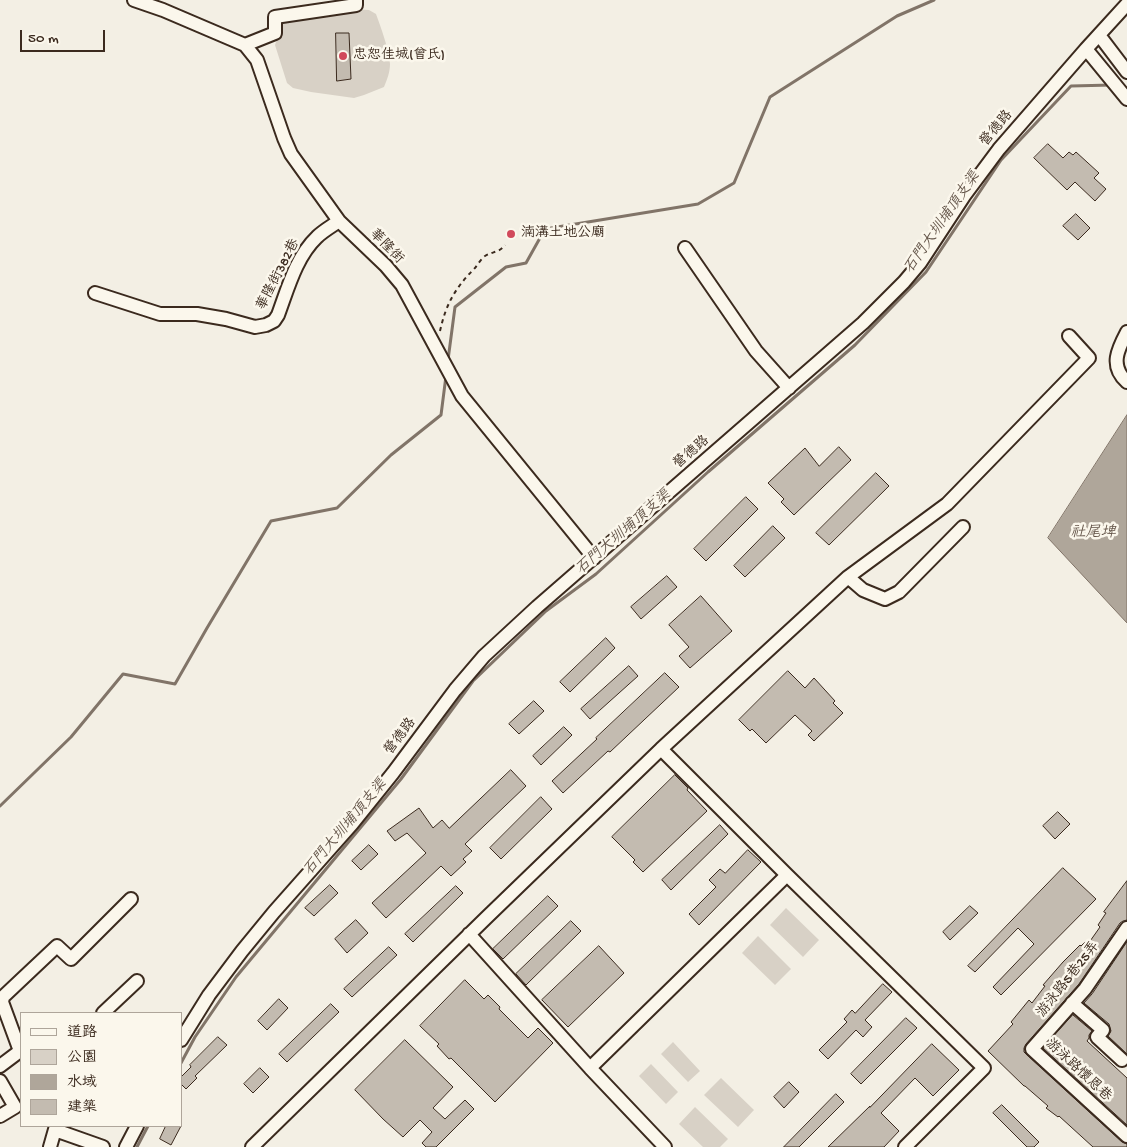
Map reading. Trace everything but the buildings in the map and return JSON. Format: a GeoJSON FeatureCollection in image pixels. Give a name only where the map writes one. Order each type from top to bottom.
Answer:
{"type":"FeatureCollection","features":[{"type":"Feature","properties":{"kind":"street"},"geometry":{"type":"LineString","coordinates":[[134,0],[165,5],[245,45],[275,33],[275,17],[356,5],[356,0]]}},
{"type":"Feature","properties":{"kind":"street","name":"營德路"},"geometry":{"type":"LineString","coordinates":[[182,1038],[209,995],[242,951],[352,824],[455,690],[484,656],[536,607],[864,323],[920,262],[964,196],[999,149],[1127,4]]}},
{"type":"Feature","properties":{"kind":"street"},"geometry":{"type":"LineString","coordinates":[[1099,35],[1127,72]]}},
{"type":"Feature","properties":{"kind":"street","name":"華隆街"},"geometry":{"type":"LineString","coordinates":[[245,45],[257,60],[291,154],[339,221],[386,266],[402,285],[462,396],[594,558]]}},
{"type":"Feature","properties":{"kind":"street"},"geometry":{"type":"LineString","coordinates":[[1086,49],[1127,99]]}},
{"type":"Feature","properties":{"kind":"street","name":"華隆街382巷"},"geometry":{"type":"LineString","coordinates":[[95,293],[160,314],[198,314],[255,327],[266,325],[274,321],[278,314],[307,248],[318,236],[339,221]]}},
{"type":"Feature","properties":{"kind":"street"},"geometry":{"type":"LineString","coordinates":[[685,248],[756,351],[789,388]]}},
{"type":"Feature","properties":{"kind":"street"},"geometry":{"type":"LineString","coordinates":[[1127,332],[1118,350],[1116,363],[1122,377],[1127,382]]}},
{"type":"Feature","properties":{"kind":"street"},"geometry":{"type":"LineString","coordinates":[[252,1147],[661,749],[848,577],[947,504],[1089,358],[1069,336]]}},
{"type":"Feature","properties":{"kind":"street"},"geometry":{"type":"LineString","coordinates":[[848,577],[863,590],[885,599],[899,592],[963,527]]}},
{"type":"Feature","properties":{"kind":"street"},"geometry":{"type":"LineString","coordinates":[[661,749],[984,1068],[906,1147]]}},
{"type":"Feature","properties":{"kind":"street"},"geometry":{"type":"LineString","coordinates":[[590,1068],[787,875]]}},
{"type":"Feature","properties":{"kind":"street"},"geometry":{"type":"LineString","coordinates":[[0,1066],[20,1051],[2,1002],[3,997],[57,946],[71,959],[130,899]]}},
{"type":"Feature","properties":{"kind":"street","name":"游泳路5巷25弄"},"geometry":{"type":"LineString","coordinates":[[1032,1049],[1085,989],[1127,928]]}},
{"type":"Feature","properties":{"kind":"street"},"geometry":{"type":"LineString","coordinates":[[469,934],[590,1068],[665,1147]]}},
{"type":"Feature","properties":{"kind":"street"},"geometry":{"type":"LineString","coordinates":[[104,1012],[137,981]]}},
{"type":"Feature","properties":{"kind":"street"},"geometry":{"type":"LineString","coordinates":[[1072,1003],[1103,1030],[1097,1037],[1122,1060]]}},
{"type":"Feature","properties":{"kind":"street","name":"游泳路懷恩巷"},"geometry":{"type":"LineString","coordinates":[[1032,1049],[1127,1136]]}},
{"type":"Feature","properties":{"kind":"street"},"geometry":{"type":"LineString","coordinates":[[0,1081],[15,1107],[0,1116]]}},
{"type":"Feature","properties":{"kind":"street"},"geometry":{"type":"LineString","coordinates":[[126,1147],[136,1127]]}},
{"type":"Feature","properties":{"kind":"street"},"geometry":{"type":"LineString","coordinates":[[50,1147],[56,1128],[103,1147]]}},
{"type":"Feature","properties":{"kind":"path"},"geometry":{"type":"LineString","coordinates":[[439,333],[446,307],[466,277],[486,256],[501,250],[505,245]]}},
{"type":"Feature","properties":{"kind":"green space"},"geometry":{"type":"Polygon","coordinates":[[[347,9],[369,10],[376,14],[390,64],[384,87],[354,98],[293,88],[287,83],[275,45],[284,20],[347,9]]]}},
{"type":"Feature","properties":{"kind":"green space"},"geometry":{"type":"Polygon","coordinates":[[[786,908],[819,940],[803,957],[770,925],[786,908]]]}},
{"type":"Feature","properties":{"kind":"green space"},"geometry":{"type":"Polygon","coordinates":[[[758,936],[791,969],[775,985],[742,953],[758,936]]]}},
{"type":"Feature","properties":{"kind":"green space"},"geometry":{"type":"Polygon","coordinates":[[[673,1042],[700,1071],[688,1082],[661,1054],[673,1042]]]}},
{"type":"Feature","properties":{"kind":"green space"},"geometry":{"type":"Polygon","coordinates":[[[651,1064],[678,1092],[666,1104],[639,1076],[651,1064]]]}},
{"type":"Feature","properties":{"kind":"green space"},"geometry":{"type":"Polygon","coordinates":[[[721,1078],[754,1110],[738,1127],[704,1095],[721,1078]]]}},
{"type":"Feature","properties":{"kind":"green space"},"geometry":{"type":"Polygon","coordinates":[[[695,1107],[728,1139],[720,1147],[703,1147],[679,1124],[695,1107]]]}},
{"type":"Feature","properties":{"kind":"water","name":"社尾埤"},"geometry":{"type":"Polygon","coordinates":[[[1127,415],[1127,623],[1048,538],[1127,415]]]}},
{"type":"Feature","properties":{"kind":"waterway","name":"石門大圳埔頂支渠"},"geometry":{"type":"LineString","coordinates":[[448,360],[455,307],[506,267],[526,263],[545,229],[698,204],[734,183],[770,97],[897,16],[934,0]]}},
{"type":"Feature","properties":{"kind":"waterway","name":"石門大圳埔頂支渠"},"geometry":{"type":"LineString","coordinates":[[182,1061],[195,1037],[236,977],[401,779],[473,681],[546,611],[596,574],[708,472],[855,345],[926,272],[1001,160],[1071,86],[1112,85]]}},
{"type":"Feature","properties":{"kind":"waterway","name":"石門大圳埔頂支渠"},"geometry":{"type":"LineString","coordinates":[[0,806],[71,737],[123,674],[175,684],[271,521],[337,508],[391,455],[441,415],[446,376]]}},
{"type":"Feature","properties":{"kind":"waterway","name":"石門大圳埔頂支渠"},"geometry":{"type":"LineString","coordinates":[[137,1147],[147,1127]]}},
{"type":"Feature","properties":{"kind":"place","name":"忠恕佳城(曾氏)"},"geometry":{"type":"Point","coordinates":[343,56]}},
{"type":"Feature","properties":{"kind":"place","name":"湳溝土地公廟"},"geometry":{"type":"Point","coordinates":[511,234]}}]}
